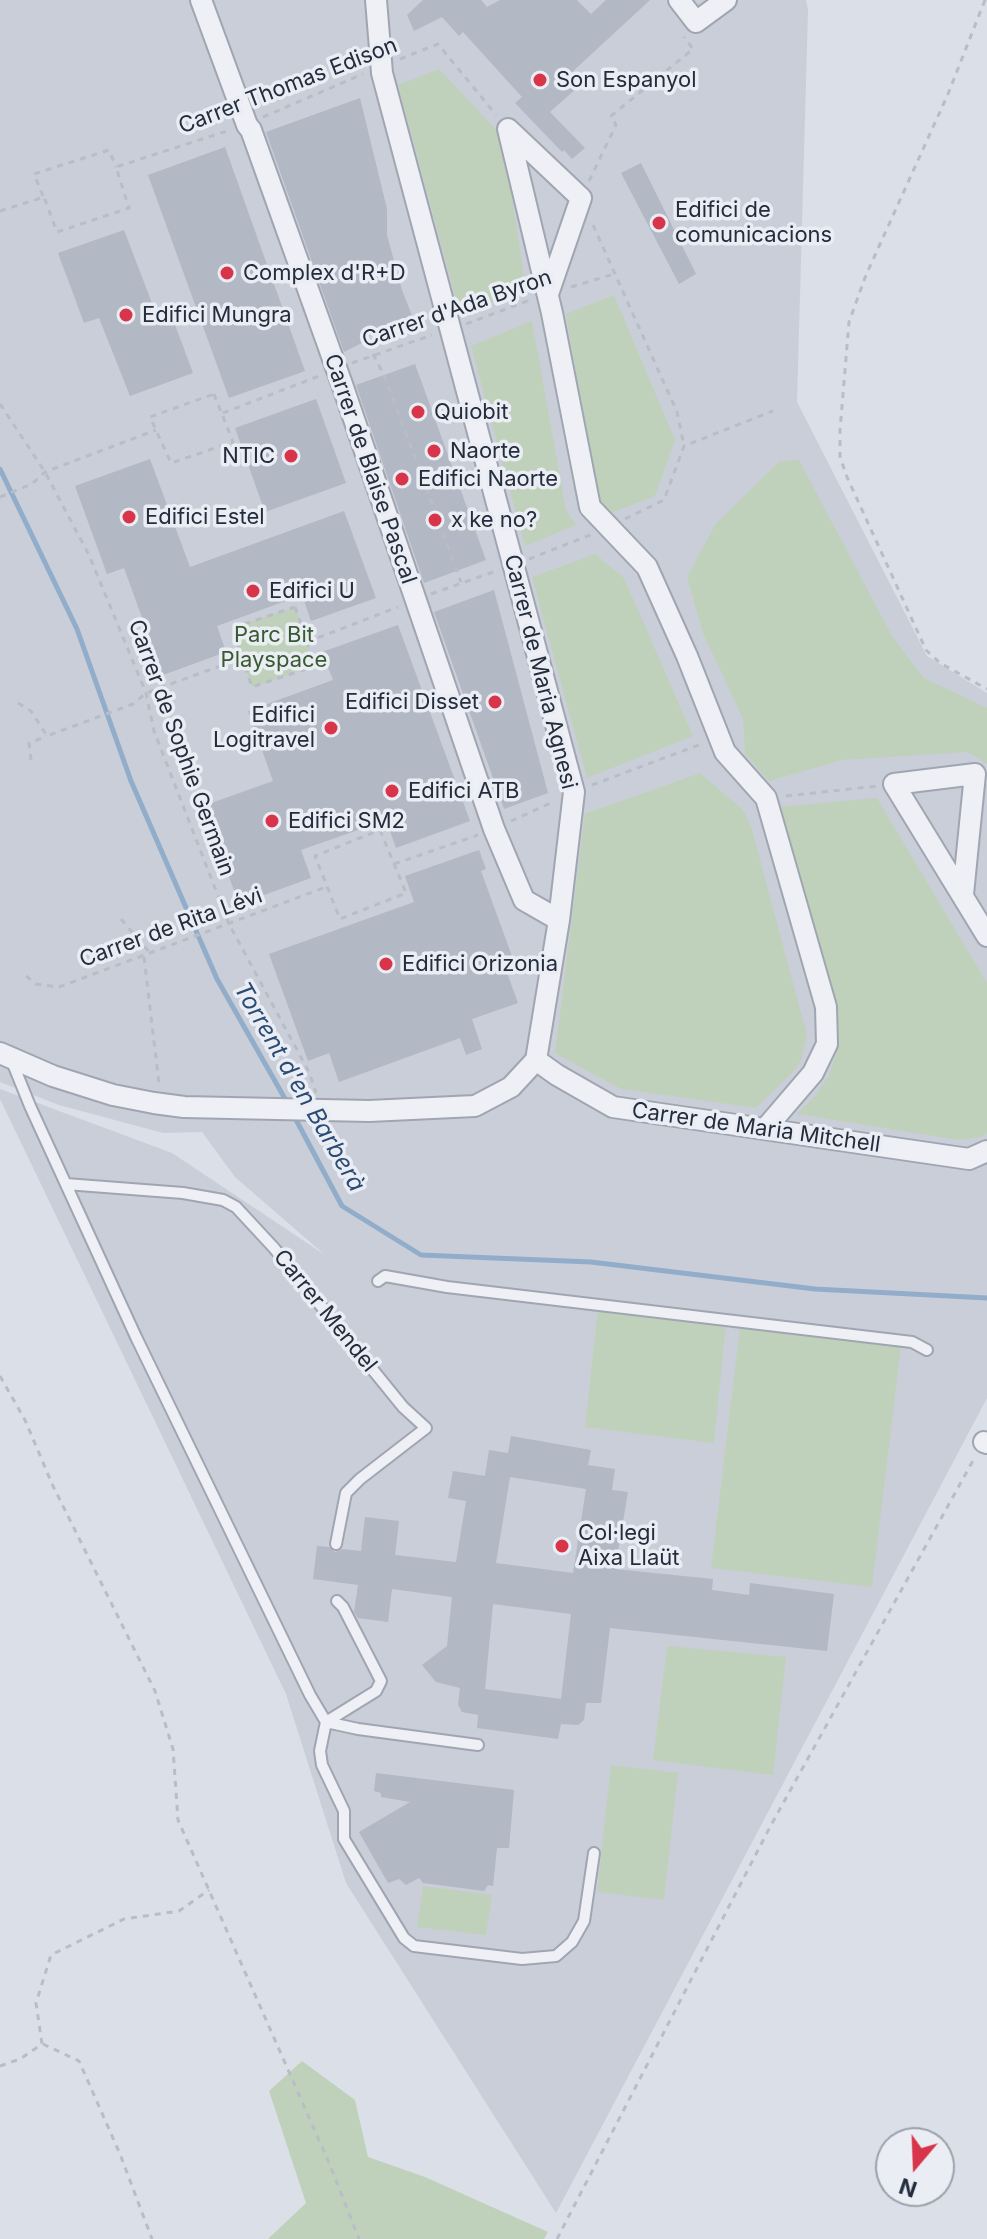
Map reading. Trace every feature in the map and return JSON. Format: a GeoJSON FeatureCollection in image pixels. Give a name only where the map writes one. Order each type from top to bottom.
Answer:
{"type":"FeatureCollection","features":[{"type":"Feature","properties":{"kind":"street","name":"Carrer de Blaise Pascal"},"geometry":{"type":"LineString","coordinates":[[201,0],[337,369],[494,829],[524,900],[559,920]]}},
{"type":"Feature","properties":{"kind":"street","name":"Carrer de Maria Agnesi"},"geometry":{"type":"LineString","coordinates":[[376,0],[382,66],[574,792],[559,920],[536,1060]]}},
{"type":"Feature","properties":{"kind":"street"},"geometry":{"type":"LineString","coordinates":[[679,0],[696,22],[726,0]]}},
{"type":"Feature","properties":{"kind":"street"},"geometry":{"type":"LineString","coordinates":[[508,129],[581,198],[548,294]]}},
{"type":"Feature","properties":{"kind":"street"},"geometry":{"type":"LineString","coordinates":[[508,129],[548,294],[590,507],[647,567],[725,752],[766,798],[826,1007],[827,1044],[813,1073],[765,1129]]}},
{"type":"Feature","properties":{"kind":"street"},"geometry":{"type":"LineString","coordinates":[[963,894],[975,774],[894,784],[987,936]]}},
{"type":"Feature","properties":{"kind":"street"},"geometry":{"type":"LineString","coordinates":[[5,1055],[53,1076],[113,1095],[154,1103],[369,1111],[475,1106],[511,1087],[536,1060]]}},
{"type":"Feature","properties":{"kind":"street","name":"Carrer de Maria Mitchell"},"geometry":{"type":"LineString","coordinates":[[536,1060],[613,1107],[969,1159],[987,1151]]}},
{"type":"Feature","properties":{"kind":"lane"},"geometry":{"type":"LineString","coordinates":[[5,1055],[149,1365],[326,1722],[320,1751],[322,1765],[344,1811],[344,1839],[404,1938],[414,1946],[522,1959],[556,1956],[572,1942],[584,1921],[594,1853]]}},
{"type":"Feature","properties":{"kind":"lane","name":"Carrer Mendel"},"geometry":{"type":"LineString","coordinates":[[66,1184],[183,1193],[223,1200],[236,1207],[274,1248],[403,1407],[426,1428],[346,1493],[336,1544]]}},
{"type":"Feature","properties":{"kind":"lane"},"geometry":{"type":"LineString","coordinates":[[378,1281],[385,1276],[506,1295],[897,1340],[912,1342],[927,1350]]}},
{"type":"Feature","properties":{"kind":"lane"},"geometry":{"type":"LineString","coordinates":[[326,1722],[376,1691],[381,1681],[337,1601]]}},
{"type":"Feature","properties":{"kind":"lane"},"geometry":{"type":"LineString","coordinates":[[326,1722],[478,1745]]}},
{"type":"Feature","properties":{"kind":"path"},"geometry":{"type":"LineString","coordinates":[[985,0],[948,94],[866,275],[849,322],[840,457],[926,650],[940,663],[987,689]]}},
{"type":"Feature","properties":{"kind":"path"},"geometry":{"type":"LineString","coordinates":[[307,642],[461,582],[514,566],[609,527],[664,500],[684,446],[677,412],[581,198],[616,125],[611,116],[693,49],[681,34],[696,22]]}},
{"type":"Feature","properties":{"kind":"path","name":"Carrer Thomas Edison"},"geometry":{"type":"LineString","coordinates":[[116,167],[247,125],[438,44],[508,129]]}},
{"type":"Feature","properties":{"kind":"path"},"geometry":{"type":"LineString","coordinates":[[109,150],[116,167],[129,208],[57,232],[34,174],[109,150]]}},
{"type":"Feature","properties":{"kind":"path"},"geometry":{"type":"LineString","coordinates":[[0,211],[44,197]]}},
{"type":"Feature","properties":{"kind":"path","name":"Carrer d'Ada Byron"},"geometry":{"type":"LineString","coordinates":[[223,413],[373,354],[614,274]]}},
{"type":"Feature","properties":{"kind":"path"},"geometry":{"type":"LineString","coordinates":[[373,354],[385,377],[461,582]]}},
{"type":"Feature","properties":{"kind":"path"},"geometry":{"type":"LineString","coordinates":[[214,394],[223,413],[233,442],[171,463],[150,417],[214,394]]}},
{"type":"Feature","properties":{"kind":"path","name":"Carrer de Sophie Germain"},"geometry":{"type":"LineString","coordinates":[[0,404],[45,472],[89,555],[146,693],[154,731],[229,924],[309,1072],[315,1108]]}},
{"type":"Feature","properties":{"kind":"path"},"geometry":{"type":"LineString","coordinates":[[684,446],[773,411]]}},
{"type":"Feature","properties":{"kind":"path"},"geometry":{"type":"LineString","coordinates":[[0,497],[32,484],[45,472],[156,430]]}},
{"type":"Feature","properties":{"kind":"path"},"geometry":{"type":"LineString","coordinates":[[295,607],[307,642],[315,666],[252,687],[232,628],[295,607]]}},
{"type":"Feature","properties":{"kind":"path"},"geometry":{"type":"LineString","coordinates":[[31,760],[29,743],[133,704],[146,693],[242,658]]}},
{"type":"Feature","properties":{"kind":"path"},"geometry":{"type":"LineString","coordinates":[[18,703],[31,711],[47,736]]}},
{"type":"Feature","properties":{"kind":"path"},"geometry":{"type":"LineString","coordinates":[[766,798],[894,784]]}},
{"type":"Feature","properties":{"kind":"path"},"geometry":{"type":"LineString","coordinates":[[380,830],[406,893],[340,919],[326,887],[315,856],[380,830]]}},
{"type":"Feature","properties":{"kind":"path","name":"Carrer de Rita Lévi"},"geometry":{"type":"LineString","coordinates":[[26,976],[36,984],[59,987],[326,887]]}},
{"type":"Feature","properties":{"kind":"path"},"geometry":{"type":"LineString","coordinates":[[121,919],[150,953]]}},
{"type":"Feature","properties":{"kind":"path"},"geometry":{"type":"LineString","coordinates":[[143,955],[159,1085],[154,1103]]}},
{"type":"Feature","properties":{"kind":"path"},"geometry":{"type":"LineString","coordinates":[[0,1376],[25,1420],[53,1486],[155,1691],[173,1749],[178,1820],[330,2165],[359,2239]]}},
{"type":"Feature","properties":{"kind":"path"},"geometry":{"type":"LineString","coordinates":[[557,2239],[770,1827],[985,1442]]}},
{"type":"Feature","properties":{"kind":"path"},"geometry":{"type":"LineString","coordinates":[[42,2044],[36,2003],[51,1955],[124,1919],[179,1911],[209,1890]]}},
{"type":"Feature","properties":{"kind":"path"},"geometry":{"type":"LineString","coordinates":[[0,2066],[20,2059],[42,2044]]}},
{"type":"Feature","properties":{"kind":"path"},"geometry":{"type":"LineString","coordinates":[[42,2044],[79,2061],[120,2154],[152,2239]]}},
{"type":"Feature","properties":{"kind":"shaded area"},"geometry":{"type":"Polygon","coordinates":[[[0,0],[806,0],[797,402],[927,656],[987,693],[987,1398],[556,2213],[346,1883],[286,1694],[0,1099],[0,1089],[172,1153],[325,1255],[235,1177],[202,1132],[163,1133],[59,1105],[0,1082],[0,0]]]}},
{"type":"Feature","properties":{"kind":"green space"},"geometry":{"type":"Polygon","coordinates":[[[439,69],[503,137],[526,289],[460,314],[398,85],[439,69]]]}},
{"type":"Feature","properties":{"kind":"green space"},"geometry":{"type":"Polygon","coordinates":[[[614,295],[675,440],[655,496],[608,514],[597,496],[566,314],[614,295]]]}},
{"type":"Feature","properties":{"kind":"green space"},"geometry":{"type":"Polygon","coordinates":[[[532,321],[566,510],[576,525],[525,546],[471,346],[532,321]]]}},
{"type":"Feature","properties":{"kind":"green space"},"geometry":{"type":"Polygon","coordinates":[[[799,460],[892,636],[924,678],[987,708],[987,764],[967,752],[843,760],[769,781],[745,754],[743,719],[703,633],[687,577],[715,525],[780,461],[799,460]]]}},
{"type":"Feature","properties":{"kind":"green space"},"geometry":{"type":"Polygon","coordinates":[[[595,554],[624,578],[693,736],[587,778],[532,577],[595,554]]]}},
{"type":"Feature","properties":{"kind":"green space","name":"Parc Bit Playspace"},"geometry":{"type":"Polygon","coordinates":[[[295,607],[315,666],[252,687],[232,628],[295,607]]]}},
{"type":"Feature","properties":{"kind":"green space"},"geometry":{"type":"Polygon","coordinates":[[[700,773],[743,810],[751,826],[807,1035],[801,1060],[793,1072],[756,1108],[621,1089],[555,1053],[585,814],[700,773]]]}},
{"type":"Feature","properties":{"kind":"green space"},"geometry":{"type":"Polygon","coordinates":[[[877,798],[987,983],[987,1133],[981,1137],[959,1140],[797,1114],[816,1095],[829,1075],[837,1051],[834,1009],[789,839],[776,807],[877,798]]]}},
{"type":"Feature","properties":{"kind":"green space"},"geometry":{"type":"Polygon","coordinates":[[[598,1308],[726,1324],[714,1443],[585,1427],[598,1308]]]}},
{"type":"Feature","properties":{"kind":"green space"},"geometry":{"type":"Polygon","coordinates":[[[740,1328],[901,1346],[872,1587],[711,1568],[740,1328]]]}},
{"type":"Feature","properties":{"kind":"green space"},"geometry":{"type":"Polygon","coordinates":[[[667,1646],[786,1657],[773,1775],[653,1760],[667,1646]]]}},
{"type":"Feature","properties":{"kind":"green space"},"geometry":{"type":"Polygon","coordinates":[[[611,1765],[678,1773],[664,1900],[597,1892],[611,1765]]]}},
{"type":"Feature","properties":{"kind":"green space"},"geometry":{"type":"Polygon","coordinates":[[[423,1886],[492,1895],[486,1935],[417,1927],[423,1886]]]}},
{"type":"Feature","properties":{"kind":"green space"},"geometry":{"type":"Polygon","coordinates":[[[302,2061],[355,2100],[368,2157],[425,2177],[548,2232],[544,2239],[268,2239],[306,2203],[269,2091],[302,2061]]]}},
{"type":"Feature","properties":{"kind":"building","name":"Son Espanyol"},"geometry":{"type":"Polygon","coordinates":[[[423,0],[481,0],[487,7],[500,0],[577,0],[591,14],[606,0],[650,0],[570,74],[579,86],[550,112],[585,148],[572,159],[515,103],[522,97],[463,32],[459,36],[442,17],[414,31],[407,15],[423,0]]]}},
{"type":"Feature","properties":{"kind":"building"},"geometry":{"type":"Polygon","coordinates":[[[360,98],[387,209],[387,235],[415,323],[364,337],[366,341],[344,352],[266,132],[360,98]]]}},
{"type":"Feature","properties":{"kind":"building","name":"Complex d'R+D"},"geometry":{"type":"Polygon","coordinates":[[[225,147],[305,371],[229,398],[148,175],[225,147]]]}},
{"type":"Feature","properties":{"kind":"building","name":"Edifici de comunicacions"},"geometry":{"type":"Polygon","coordinates":[[[641,163],[696,274],[679,284],[621,173],[641,163]]]}},
{"type":"Feature","properties":{"kind":"building","name":"Edifici Mungra"},"geometry":{"type":"Polygon","coordinates":[[[124,230],[155,311],[168,306],[193,373],[130,396],[99,318],[84,323],[58,253],[124,230]]]}},
{"type":"Feature","properties":{"kind":"building"},"geometry":{"type":"Polygon","coordinates":[[[415,364],[486,560],[424,583],[356,385],[415,364]]]}},
{"type":"Feature","properties":{"kind":"building","name":"NTIC"},"geometry":{"type":"Polygon","coordinates":[[[316,399],[346,483],[265,512],[235,428],[316,399]]]}},
{"type":"Feature","properties":{"kind":"building","name":"Edifici U"},"geometry":{"type":"Polygon","coordinates":[[[150,459],[190,567],[344,511],[376,598],[311,621],[302,595],[217,626],[226,652],[163,675],[124,568],[107,574],[75,486],[150,459]]]}},
{"type":"Feature","properties":{"kind":"building","name":"Edifici Disset"},"geometry":{"type":"Polygon","coordinates":[[[494,590],[548,793],[504,809],[434,612],[494,590]]]}},
{"type":"Feature","properties":{"kind":"building"},"geometry":{"type":"Polygon","coordinates":[[[398,625],[470,821],[396,848],[386,820],[301,850],[311,878],[239,904],[203,806],[273,781],[248,711],[333,680],[322,652],[398,625]]]}},
{"type":"Feature","properties":{"kind":"building","name":"Edifici Orizonia"},"geometry":{"type":"Polygon","coordinates":[[[479,850],[486,869],[481,871],[513,959],[503,962],[518,1003],[472,1019],[482,1049],[466,1055],[460,1038],[339,1082],[329,1053],[308,1061],[269,954],[414,902],[405,876],[479,850]]]}},
{"type":"Feature","properties":{"kind":"building"},"geometry":{"type":"Polygon","coordinates":[[[511,1436],[591,1450],[588,1465],[615,1469],[612,1490],[628,1492],[615,1569],[713,1579],[712,1590],[749,1595],[750,1583],[834,1594],[827,1651],[610,1628],[601,1703],[586,1703],[584,1720],[578,1725],[561,1724],[558,1739],[477,1728],[478,1715],[462,1712],[458,1705],[460,1688],[436,1682],[422,1665],[447,1646],[452,1597],[392,1589],[388,1622],[358,1618],[354,1612],[358,1585],[313,1579],[317,1546],[329,1547],[335,1552],[342,1549],[361,1551],[365,1517],[399,1521],[395,1555],[456,1562],[466,1501],[448,1498],[453,1471],[485,1476],[489,1450],[508,1453],[511,1436]],[[510,1477],[496,1563],[573,1573],[586,1489],[510,1477]],[[493,1604],[485,1689],[561,1699],[571,1614],[493,1604]]]}},
{"type":"Feature","properties":{"kind":"building"},"geometry":{"type":"Polygon","coordinates":[[[376,1773],[514,1790],[509,1848],[497,1848],[493,1886],[488,1885],[484,1891],[423,1883],[419,1878],[406,1885],[399,1879],[388,1883],[359,1832],[410,1802],[381,1797],[381,1793],[374,1791],[376,1773]]]}},
{"type":"Feature","properties":{"kind":"waterway","name":"Torrent d'en Barberà"},"geometry":{"type":"LineString","coordinates":[[0,469],[77,629],[131,781],[217,979],[288,1104]]}},
{"type":"Feature","properties":{"kind":"waterway","name":"Torrent d'en Barberà"},"geometry":{"type":"LineString","coordinates":[[294,1116],[342,1206],[421,1255],[591,1262],[815,1289],[987,1298]]}},
{"type":"Feature","properties":{"kind":"place","name":"Son Espanyol"},"geometry":{"type":"Point","coordinates":[540,80]}},
{"type":"Feature","properties":{"kind":"place","name":"Edifici de comunicacions"},"geometry":{"type":"Point","coordinates":[659,223]}},
{"type":"Feature","properties":{"kind":"place","name":"Complex d'R+D"},"geometry":{"type":"Point","coordinates":[227,273]}},
{"type":"Feature","properties":{"kind":"place","name":"Edifici Mungra"},"geometry":{"type":"Point","coordinates":[126,315]}},
{"type":"Feature","properties":{"kind":"place","name":"Quiobit"},"geometry":{"type":"Point","coordinates":[418,412]}},
{"type":"Feature","properties":{"kind":"place","name":"Naorte"},"geometry":{"type":"Point","coordinates":[434,451]}},
{"type":"Feature","properties":{"kind":"place","name":"NTIC"},"geometry":{"type":"Point","coordinates":[291,456]}},
{"type":"Feature","properties":{"kind":"place","name":"Edifici Naorte"},"geometry":{"type":"Point","coordinates":[402,479]}},
{"type":"Feature","properties":{"kind":"place","name":"Edifici Estel"},"geometry":{"type":"Point","coordinates":[129,517]}},
{"type":"Feature","properties":{"kind":"place","name":"x ke no?"},"geometry":{"type":"Point","coordinates":[435,520]}},
{"type":"Feature","properties":{"kind":"place","name":"Edifici U"},"geometry":{"type":"Point","coordinates":[253,591]}},
{"type":"Feature","properties":{"kind":"place","name":"Edifici Disset"},"geometry":{"type":"Point","coordinates":[495,702]}},
{"type":"Feature","properties":{"kind":"place","name":"Edifici Logitravel"},"geometry":{"type":"Point","coordinates":[331,728]}},
{"type":"Feature","properties":{"kind":"place","name":"Edifici ATB"},"geometry":{"type":"Point","coordinates":[392,791]}},
{"type":"Feature","properties":{"kind":"place","name":"Edifici SM2"},"geometry":{"type":"Point","coordinates":[272,821]}},
{"type":"Feature","properties":{"kind":"place","name":"Edifici Orizonia"},"geometry":{"type":"Point","coordinates":[386,964]}},
{"type":"Feature","properties":{"kind":"place","name":"Col·legi Aixa Llaüt"},"geometry":{"type":"Point","coordinates":[562,1546]}}]}
